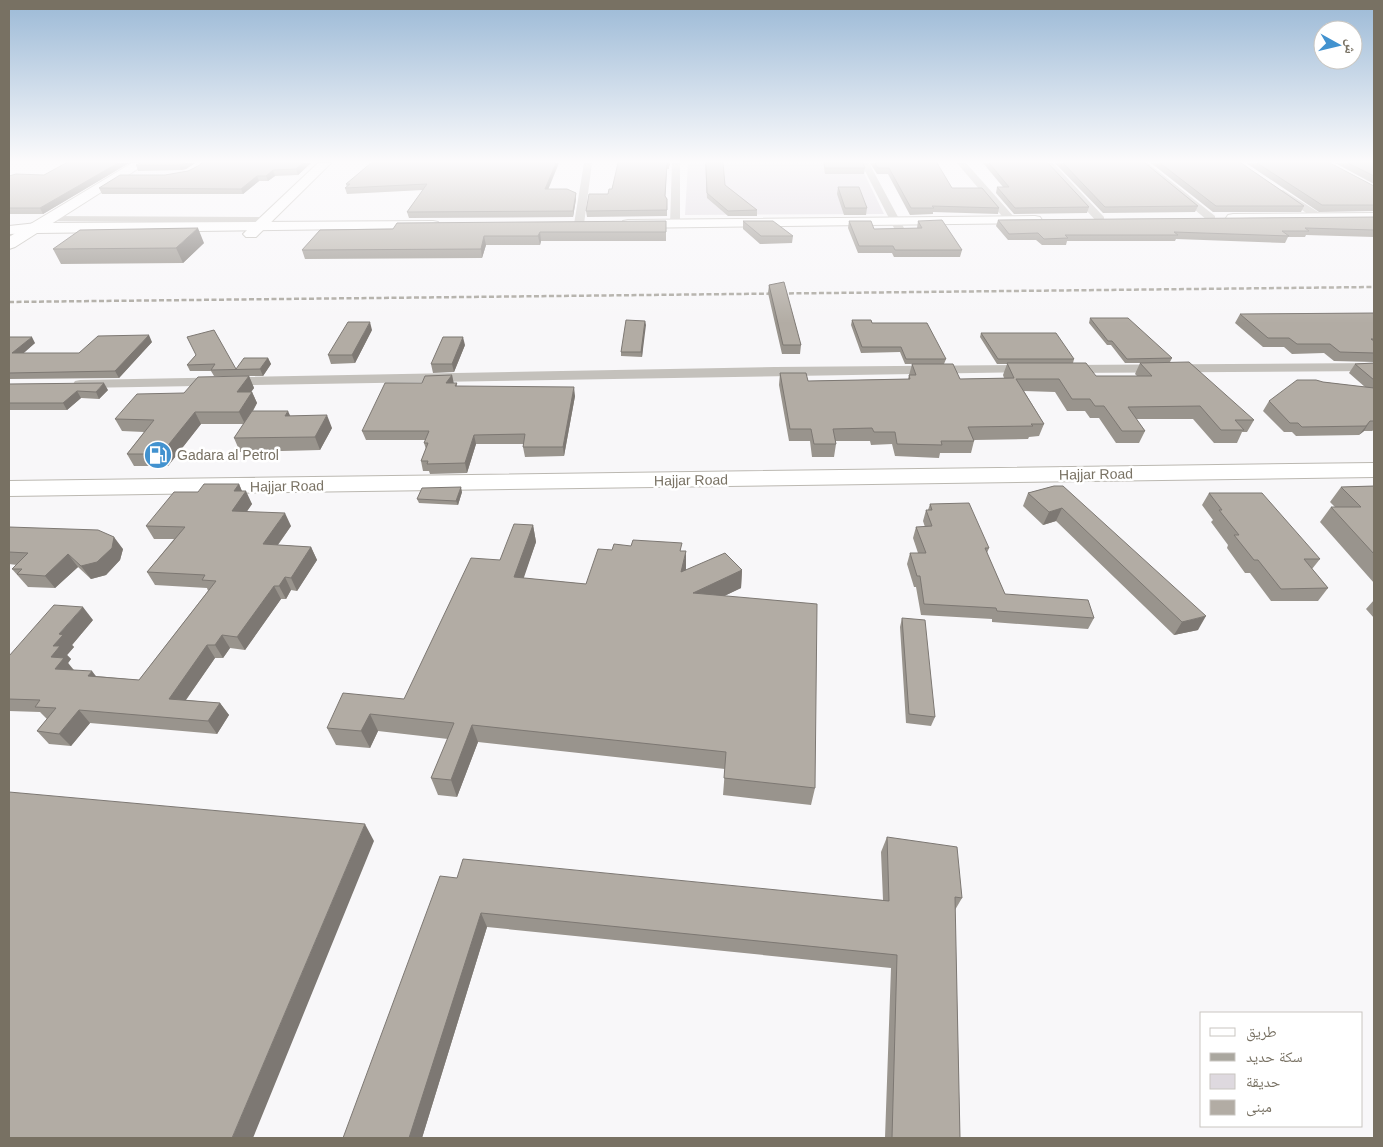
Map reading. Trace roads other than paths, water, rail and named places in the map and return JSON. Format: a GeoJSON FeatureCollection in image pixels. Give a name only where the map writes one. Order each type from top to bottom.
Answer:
{"type":"FeatureCollection","features":[{"type":"Feature","properties":{"kind":"main road"},"geometry":{"type":"LineString","coordinates":[[12,237],[37,228],[54,217]]}},
{"type":"Feature","properties":{"kind":"main road"},"geometry":{"type":"LineString","coordinates":[[263,228],[274,217]]}},
{"type":"Feature","properties":{"kind":"main road"},"geometry":{"type":"LineString","coordinates":[[12,237],[263,228],[276,217]]}},
{"type":"Feature","properties":{"kind":"main road"},"geometry":{"type":"LineString","coordinates":[[1205,221],[1345,217]]}},
{"type":"Feature","properties":{"kind":"main road"},"geometry":{"type":"LineString","coordinates":[[1184,218],[1205,221],[1374,223]]}},
{"type":"Feature","properties":{"kind":"main road"},"geometry":{"type":"LineString","coordinates":[[561,228],[675,224],[898,225],[1011,220],[1050,223],[898,225],[600,227]]}},
{"type":"Feature","properties":{"kind":"main road"},"geometry":{"type":"LineString","coordinates":[[37,228],[446,229]]}},
{"type":"Feature","properties":{"kind":"main road","name":"Hajjar Road"},"geometry":{"type":"LineString","coordinates":[[9,489],[1374,470]]}},
{"type":"Feature","properties":{"kind":"street"},"geometry":{"type":"LineString","coordinates":[[598,217],[600,227]]}},
{"type":"Feature","properties":{"kind":"street"},"geometry":{"type":"LineString","coordinates":[[675,217],[675,224]]}},
{"type":"Feature","properties":{"kind":"street"},"geometry":{"type":"LineString","coordinates":[[893,217],[898,225]]}},
{"type":"Feature","properties":{"kind":"street"},"geometry":{"type":"LineString","coordinates":[[1008,217],[1011,220]]}},
{"type":"Feature","properties":{"kind":"street"},"geometry":{"type":"LineString","coordinates":[[1095,217],[1100,222]]}},
{"type":"Feature","properties":{"kind":"street"},"geometry":{"type":"LineString","coordinates":[[1200,217],[1205,221]]}},
{"type":"Feature","properties":{"kind":"street"},"geometry":{"type":"LineString","coordinates":[[50,219],[263,228]]}},
{"type":"Feature","properties":{"kind":"street"},"geometry":{"type":"LineString","coordinates":[[66,384],[774,371],[1374,367]]}},
{"type":"Feature","properties":{"kind":"railway"},"geometry":{"type":"LineString","coordinates":[[9,302],[1374,287]]}},
{"type":"Feature","properties":{"kind":"place","name":"Gadara al Petrol"},"geometry":{"type":"Point","coordinates":[158,455]}}]}
